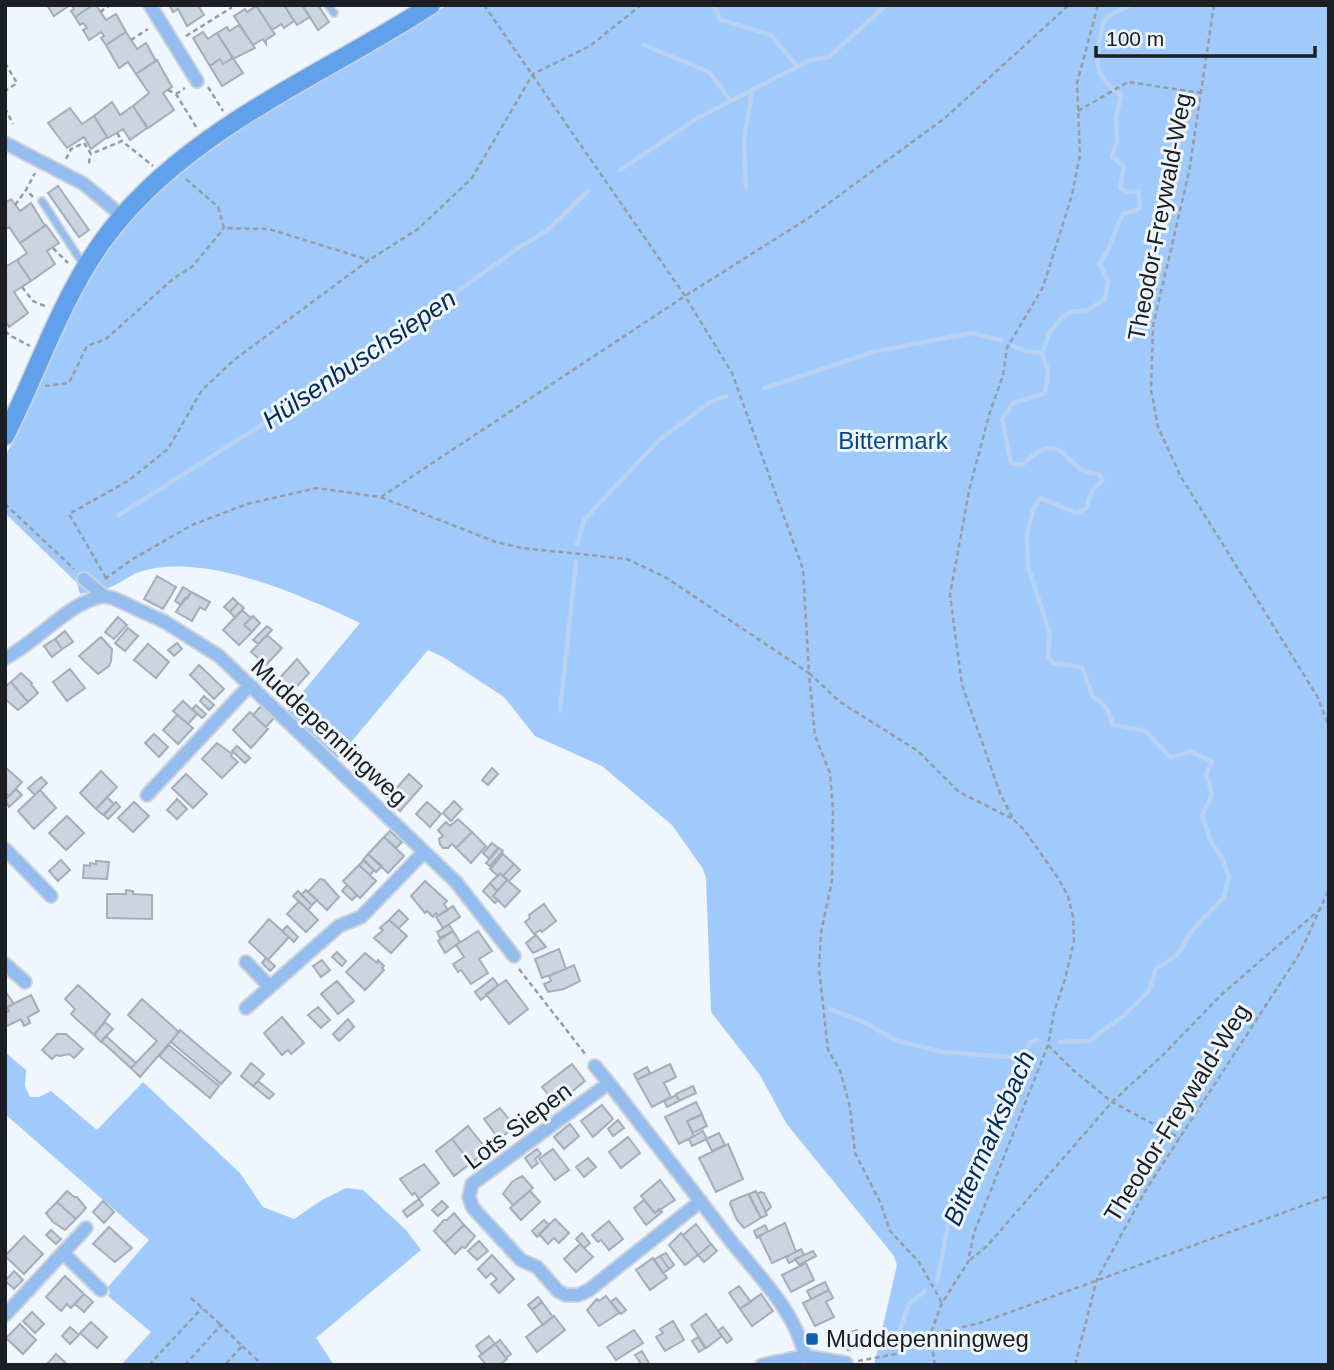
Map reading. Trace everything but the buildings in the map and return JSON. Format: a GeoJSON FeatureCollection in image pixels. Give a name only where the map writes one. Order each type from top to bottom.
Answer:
{"type":"FeatureCollection","features":[{"type":"Feature","properties":{"kind":"main road"},"geometry":{"type":"LineString","coordinates":[[5,436],[35,375],[78,267],[149,188],[268,100],[431,5]]}},
{"type":"Feature","properties":{"kind":"street"},"geometry":{"type":"LineString","coordinates":[[150,5],[197,81]]}},
{"type":"Feature","properties":{"kind":"street"},"geometry":{"type":"LineString","coordinates":[[5,143],[84,184],[122,216]]}},
{"type":"Feature","properties":{"kind":"street","name":"Muddepenningweg"},"geometry":{"type":"LineString","coordinates":[[84,579],[104,596],[165,622],[219,656],[456,883],[514,956]]}},
{"type":"Feature","properties":{"kind":"street"},"geometry":{"type":"LineString","coordinates":[[5,658],[18,652],[91,600],[104,596]]}},
{"type":"Feature","properties":{"kind":"street"},"geometry":{"type":"LineString","coordinates":[[146,795],[249,687]]}},
{"type":"Feature","properties":{"kind":"street"},"geometry":{"type":"LineString","coordinates":[[5,849],[51,896]]}},
{"type":"Feature","properties":{"kind":"street"},"geometry":{"type":"LineString","coordinates":[[246,1008],[339,926],[361,917],[424,852]]}},
{"type":"Feature","properties":{"kind":"street"},"geometry":{"type":"LineString","coordinates":[[246,962],[270,987]]}},
{"type":"Feature","properties":{"kind":"street"},"geometry":{"type":"LineString","coordinates":[[5,964],[25,982]]}},
{"type":"Feature","properties":{"kind":"street","name":"Lots Siepen"},"geometry":{"type":"LineString","coordinates":[[595,1066],[781,1306],[803,1343],[805,1356]]}},
{"type":"Feature","properties":{"kind":"street","name":"Lots Siepen"},"geometry":{"type":"LineString","coordinates":[[609,1083],[472,1184],[469,1197],[473,1208],[520,1260],[537,1267],[558,1291],[566,1295],[578,1295],[589,1290],[701,1202]]}},
{"type":"Feature","properties":{"kind":"street"},"geometry":{"type":"LineString","coordinates":[[5,1315],[86,1228]]}},
{"type":"Feature","properties":{"kind":"street"},"geometry":{"type":"LineString","coordinates":[[63,1252],[101,1290]]}},
{"type":"Feature","properties":{"kind":"street"},"geometry":{"type":"LineString","coordinates":[[762,1365],[805,1356],[846,1363]]}},
{"type":"Feature","properties":{"kind":"lane"},"geometry":{"type":"LineString","coordinates":[[328,5],[334,13]]}},
{"type":"Feature","properties":{"kind":"lane"},"geometry":{"type":"LineString","coordinates":[[42,201],[78,267]]}},
{"type":"Feature","properties":{"kind":"path"},"geometry":{"type":"LineString","coordinates":[[100,12],[110,5]]}},
{"type":"Feature","properties":{"kind":"path"},"geometry":{"type":"LineString","coordinates":[[174,44],[231,8],[229,5]]}},
{"type":"Feature","properties":{"kind":"path"},"geometry":{"type":"LineString","coordinates":[[484,5],[685,296],[732,373],[803,569],[816,736],[830,773],[832,811],[832,881],[821,932],[819,969],[828,1050],[840,1070],[850,1107],[855,1153],[881,1204],[890,1231],[919,1262],[942,1303]]}},
{"type":"Feature","properties":{"kind":"path"},"geometry":{"type":"LineString","coordinates":[[641,5],[590,46],[533,74],[472,178],[418,229],[369,260],[234,360],[202,390],[168,449],[128,481],[69,514],[106,578],[131,560],[192,525],[247,504],[317,488],[380,497],[496,542],[522,548],[627,559],[665,577],[809,673],[841,702],[918,751],[959,792],[1013,818]]}},
{"type":"Feature","properties":{"kind":"path"},"geometry":{"type":"LineString","coordinates":[[380,497],[807,219],[945,118],[1069,5]]}},
{"type":"Feature","properties":{"kind":"path"},"geometry":{"type":"LineString","coordinates":[[968,1262],[974,1233],[1048,1045],[1073,941],[1073,917],[1068,896],[1058,878],[1013,818],[1000,793],[962,685],[951,608],[951,581],[974,470],[1000,384],[1007,348],[1043,287],[1072,195],[1080,155],[1077,83],[1098,5]]}},
{"type":"Feature","properties":{"kind":"path","name":"Theodor-Freywald-Weg"},"geometry":{"type":"LineString","coordinates":[[1214,5],[1189,172],[1153,326],[1151,390],[1158,428],[1181,477],[1317,696],[1329,726]]}},
{"type":"Feature","properties":{"kind":"path"},"geometry":{"type":"LineString","coordinates":[[131,40],[160,22]]}},
{"type":"Feature","properties":{"kind":"path"},"geometry":{"type":"LineString","coordinates":[[5,64],[17,83],[5,91]]}},
{"type":"Feature","properties":{"kind":"path"},"geometry":{"type":"LineString","coordinates":[[197,81],[202,77],[224,113]]}},
{"type":"Feature","properties":{"kind":"path"},"geometry":{"type":"LineString","coordinates":[[1078,111],[1128,82],[1202,93]]}},
{"type":"Feature","properties":{"kind":"path"},"geometry":{"type":"LineString","coordinates":[[168,90],[176,94],[198,130]]}},
{"type":"Feature","properties":{"kind":"path"},"geometry":{"type":"LineString","coordinates":[[5,108],[13,124]]}},
{"type":"Feature","properties":{"kind":"path"},"geometry":{"type":"LineString","coordinates":[[117,133],[122,141],[153,166]]}},
{"type":"Feature","properties":{"kind":"path"},"geometry":{"type":"LineString","coordinates":[[90,163],[92,154],[122,141]]}},
{"type":"Feature","properties":{"kind":"path"},"geometry":{"type":"LineString","coordinates":[[60,171],[71,149],[84,143],[92,154]]}},
{"type":"Feature","properties":{"kind":"path"},"geometry":{"type":"LineString","coordinates":[[15,205],[41,162]]}},
{"type":"Feature","properties":{"kind":"path"},"geometry":{"type":"LineString","coordinates":[[180,174],[218,207],[224,228]]}},
{"type":"Feature","properties":{"kind":"path"},"geometry":{"type":"LineString","coordinates":[[26,190],[30,196],[42,201]]}},
{"type":"Feature","properties":{"kind":"path"},"geometry":{"type":"LineString","coordinates":[[224,228],[269,229],[369,260]]}},
{"type":"Feature","properties":{"kind":"path"},"geometry":{"type":"LineString","coordinates":[[39,387],[69,383],[87,346],[106,339],[174,278],[191,267],[224,228]]}},
{"type":"Feature","properties":{"kind":"path"},"geometry":{"type":"LineString","coordinates":[[53,248],[78,267]]}},
{"type":"Feature","properties":{"kind":"path"},"geometry":{"type":"LineString","coordinates":[[22,287],[33,300],[47,307]]}},
{"type":"Feature","properties":{"kind":"path"},"geometry":{"type":"LineString","coordinates":[[5,331],[30,346]]}},
{"type":"Feature","properties":{"kind":"path"},"geometry":{"type":"LineString","coordinates":[[5,504],[84,579]]}},
{"type":"Feature","properties":{"kind":"path","name":"Theodor-Freywald-Weg"},"geometry":{"type":"LineString","coordinates":[[1075,1365],[1097,1279],[1147,1188],[1300,953],[1329,888]]}},
{"type":"Feature","properties":{"kind":"path"},"geometry":{"type":"LineString","coordinates":[[935,1365],[930,1335],[942,1303],[968,1262],[987,1246],[1111,1102],[1163,1055],[1221,995],[1321,909]]}},
{"type":"Feature","properties":{"kind":"path"},"geometry":{"type":"LineString","coordinates":[[514,956],[513,962],[595,1066]]}},
{"type":"Feature","properties":{"kind":"path"},"geometry":{"type":"LineString","coordinates":[[1048,1045],[1111,1102],[1180,1138]]}},
{"type":"Feature","properties":{"kind":"path"},"geometry":{"type":"LineString","coordinates":[[846,1363],[897,1354],[930,1335],[980,1323],[1329,1196]]}},
{"type":"Feature","properties":{"kind":"path"},"geometry":{"type":"LineString","coordinates":[[191,1298],[264,1365]]}},
{"type":"Feature","properties":{"kind":"path"},"geometry":{"type":"LineString","coordinates":[[149,1365],[202,1308]]}},
{"type":"Feature","properties":{"kind":"path"},"geometry":{"type":"LineString","coordinates":[[185,1365],[221,1325]]}},
{"type":"Feature","properties":{"kind":"path"},"geometry":{"type":"LineString","coordinates":[[225,1365],[242,1346]]}},
{"type":"Feature","properties":{"kind":"green space","name":"Bittermark"},"geometry":{"type":"Polygon","coordinates":[[[447,5],[1329,5],[1329,1365],[874,1365],[897,1265],[894,1256],[786,1123],[760,1075],[711,1012],[706,878],[703,869],[672,825],[602,766],[535,736],[504,697],[428,650],[337,759],[287,711],[360,623],[310,600],[252,579],[193,567],[165,567],[139,572],[109,588],[80,594],[77,583],[5,513],[5,456],[18,433],[86,280],[115,234],[143,204],[197,160],[292,94],[395,38],[447,5]]]}},
{"type":"Feature","properties":{"kind":"green space"},"geometry":{"type":"Polygon","coordinates":[[[5,1052],[26,1070],[25,1086],[30,1097],[39,1097],[51,1091],[97,1130],[143,1082],[240,1173],[263,1207],[294,1219],[346,1188],[363,1190],[406,1230],[421,1250],[316,1338],[334,1365],[121,1365],[151,1332],[108,1296],[108,1287],[149,1240],[5,1114],[5,1052]]]}},
{"type":"Feature","properties":{"kind":"waterway"},"geometry":{"type":"LineString","coordinates":[[713,5],[721,20],[771,35],[797,66]]}},
{"type":"Feature","properties":{"kind":"waterway","name":"Hülsenbuschsiepen"},"geometry":{"type":"LineString","coordinates":[[620,170],[696,119],[810,60],[829,57],[886,5]]}},
{"type":"Feature","properties":{"kind":"waterway","name":"Bittermarksbach"},"geometry":{"type":"LineString","coordinates":[[1059,1042],[1089,1041],[1123,1016],[1149,991],[1156,969],[1177,955],[1192,930],[1224,897],[1229,877],[1222,858],[1211,842],[1202,815],[1212,795],[1206,773],[1212,762],[1190,751],[1171,758],[1146,731],[1113,725],[1106,708],[1093,697],[1082,667],[1053,663],[1048,656],[1050,636],[1028,566],[1027,534],[1033,510],[1040,498],[1077,513],[1086,508],[1092,491],[1103,480],[1099,474],[1086,472],[1055,449],[1047,448],[1036,453],[1022,465],[1011,463],[1002,419],[1013,403],[1045,393],[1048,371],[1042,353],[1049,334],[1062,317],[1071,312],[1088,310],[1105,299],[1108,281],[1099,263],[1107,252],[1123,214],[1140,208],[1139,191],[1128,192],[1120,188],[1124,167],[1112,156],[1117,141],[1116,118],[1121,95],[1104,79],[1098,63],[1103,22],[1131,5]]}},
{"type":"Feature","properties":{"kind":"waterway"},"geometry":{"type":"LineString","coordinates":[[644,45],[709,72],[731,101]]}},
{"type":"Feature","properties":{"kind":"waterway"},"geometry":{"type":"LineString","coordinates":[[746,187],[744,141],[752,90]]}},
{"type":"Feature","properties":{"kind":"waterway","name":"Hülsenbuschsiepen"},"geometry":{"type":"LineString","coordinates":[[119,515],[345,372],[518,248],[545,232],[588,191]]}},
{"type":"Feature","properties":{"kind":"waterway"},"geometry":{"type":"LineString","coordinates":[[765,388],[873,352],[971,333],[1001,340]]}},
{"type":"Feature","properties":{"kind":"waterway"},"geometry":{"type":"LineString","coordinates":[[1013,346],[1042,353]]}},
{"type":"Feature","properties":{"kind":"waterway"},"geometry":{"type":"LineString","coordinates":[[577,544],[584,520],[658,441],[710,402],[726,396]]}},
{"type":"Feature","properties":{"kind":"waterway"},"geometry":{"type":"LineString","coordinates":[[560,711],[576,561]]}},
{"type":"Feature","properties":{"kind":"waterway"},"geometry":{"type":"LineString","coordinates":[[830,1009],[866,1023],[895,1040],[942,1052],[1023,1058]]}},
{"type":"Feature","properties":{"kind":"waterway","name":"Bittermarksbach"},"geometry":{"type":"LineString","coordinates":[[937,1281],[949,1220],[970,1171],[991,1133],[1030,1042],[1037,1040]]}},
{"type":"Feature","properties":{"kind":"waterway","name":"Bittermarksbach"},"geometry":{"type":"LineString","coordinates":[[891,1345],[900,1330],[909,1304],[925,1291]]}},
{"type":"Feature","properties":{"kind":"place","name":"Muddepenningweg"},"geometry":{"type":"Point","coordinates":[812,1339]}}]}
